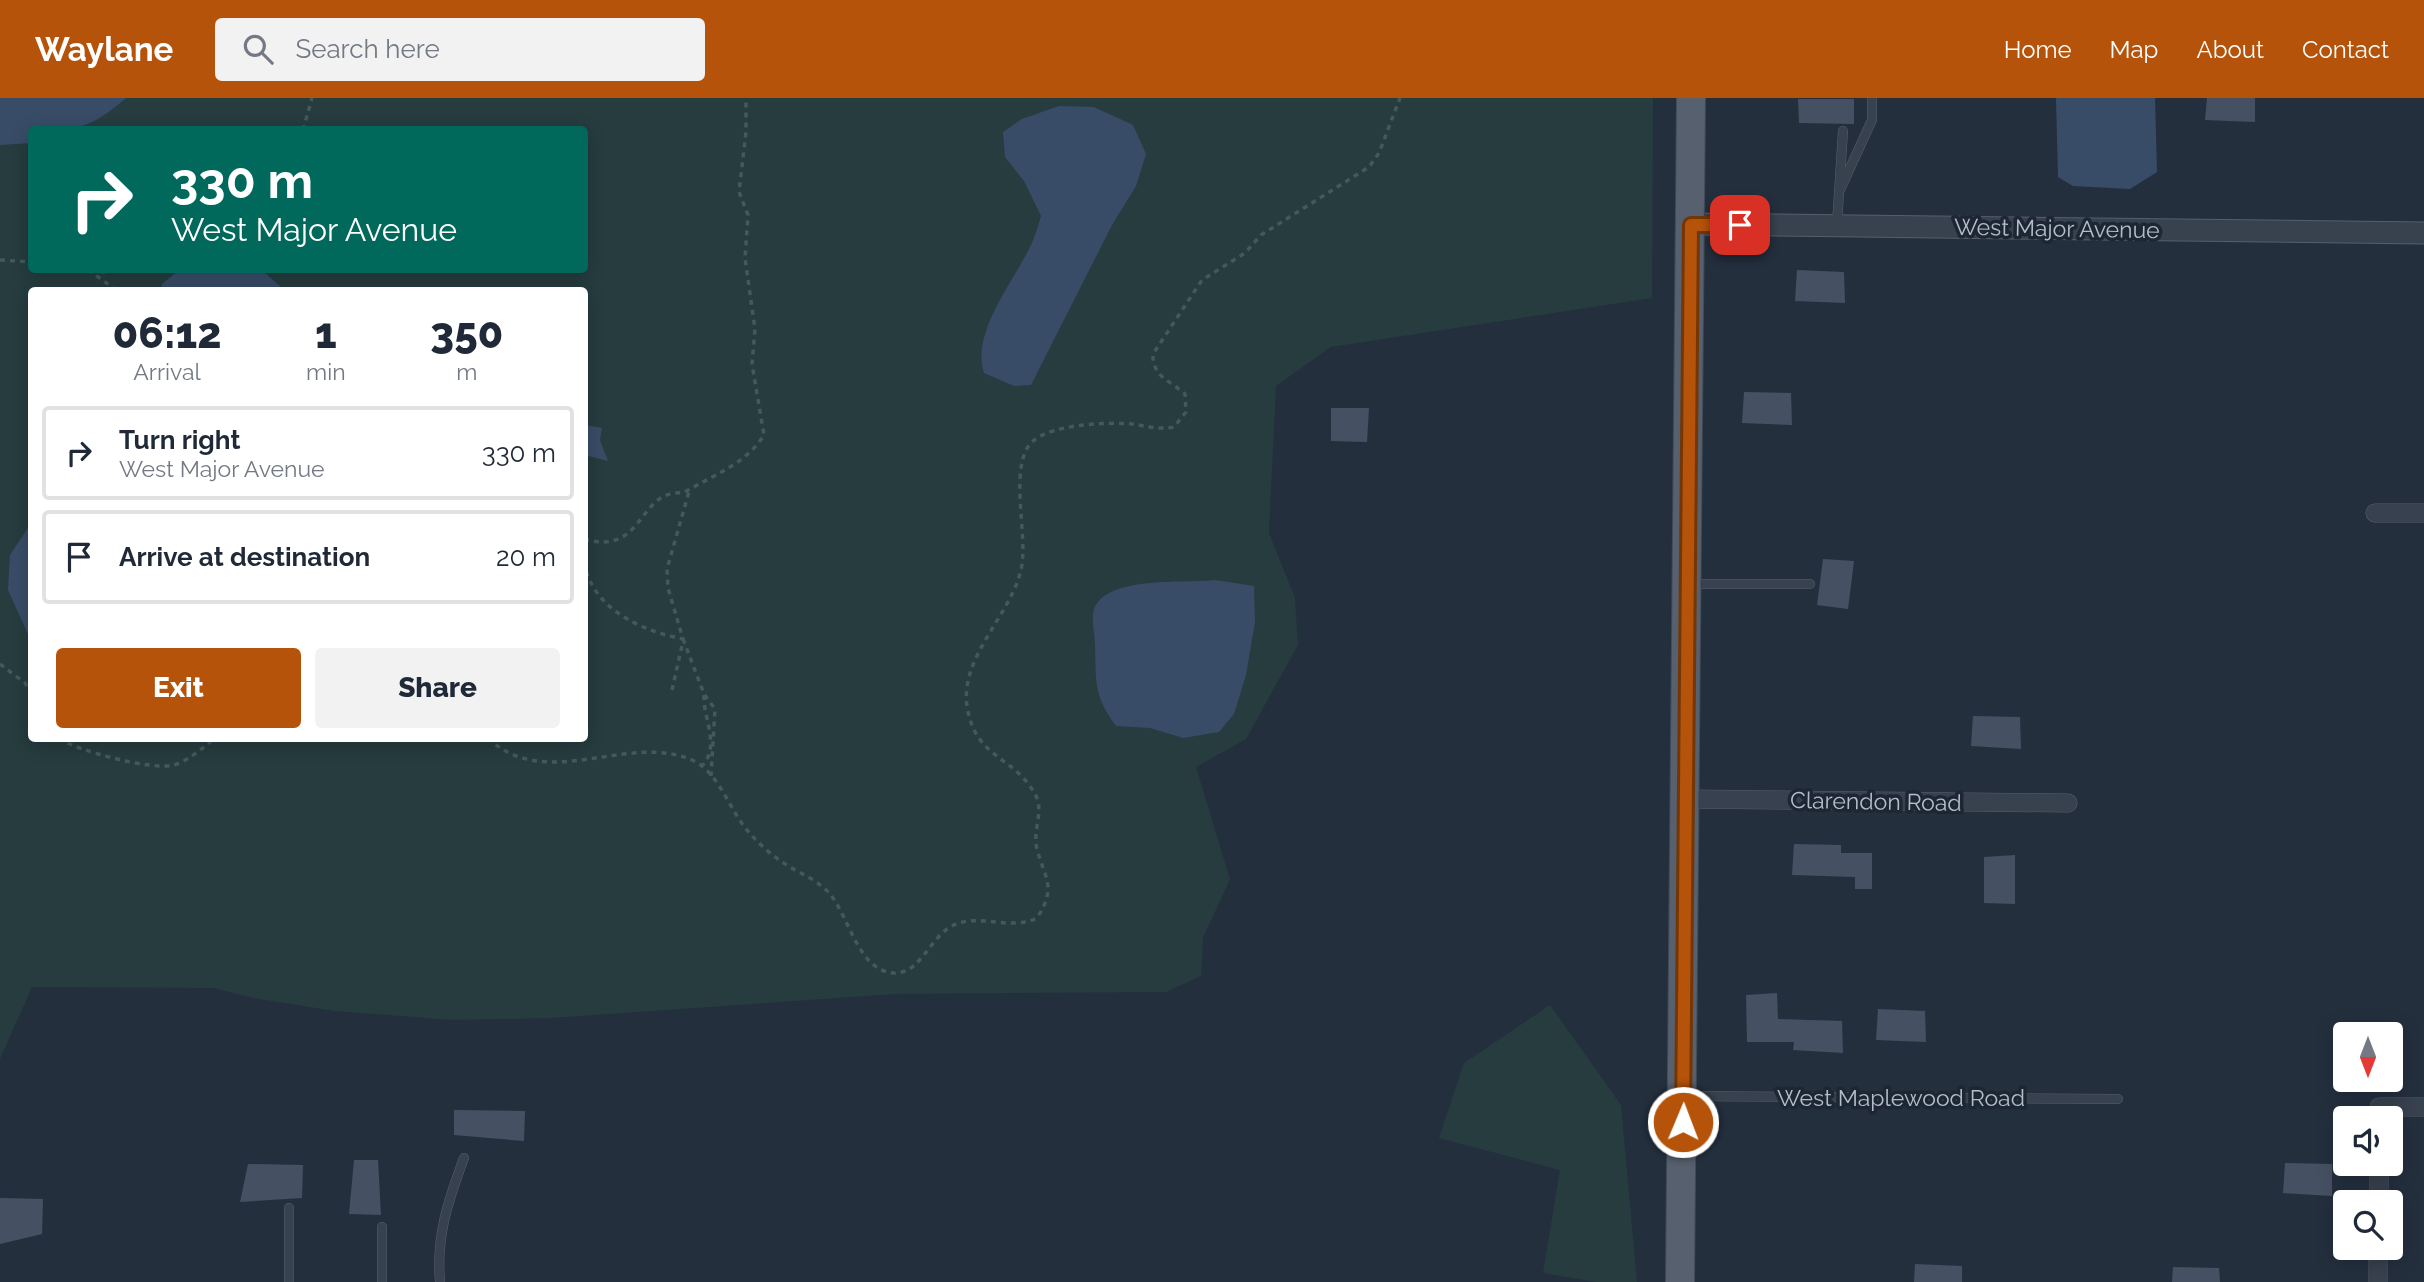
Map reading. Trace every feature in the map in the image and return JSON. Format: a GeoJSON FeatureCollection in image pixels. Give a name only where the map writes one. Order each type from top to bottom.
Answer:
{"type":"FeatureCollection","features":[{"type":"Feature","properties":{"kind":"main road"},"geometry":{"type":"LineString","coordinates":[[1680,1282],[1692,98]]}},
{"type":"Feature","properties":{"kind":"street","name":"West Major Avenue"},"geometry":{"type":"LineString","coordinates":[[1691,225],[2424,233]]}},
{"type":"Feature","properties":{"kind":"street"},"geometry":{"type":"LineString","coordinates":[[2375,513],[2424,513]]}},
{"type":"Feature","properties":{"kind":"street","name":"Clarendon Road"},"geometry":{"type":"LineString","coordinates":[[1685,799],[2068,803]]}},
{"type":"Feature","properties":{"kind":"street"},"geometry":{"type":"LineString","coordinates":[[2403,1109],[2424,1107]]}},
{"type":"Feature","properties":{"kind":"street"},"geometry":{"type":"LineString","coordinates":[[2378,1260],[2378,1282]]}},
{"type":"Feature","properties":{"kind":"lane"},"geometry":{"type":"LineString","coordinates":[[1839,192],[1872,121],[1872,98]]}},
{"type":"Feature","properties":{"kind":"lane"},"geometry":{"type":"LineString","coordinates":[[1837,226],[1843,131]]}},
{"type":"Feature","properties":{"kind":"lane"},"geometry":{"type":"LineString","coordinates":[[1688,584],[1810,584]]}},
{"type":"Feature","properties":{"kind":"lane","name":"West Maplewood Road"},"geometry":{"type":"LineString","coordinates":[[1683,1096],[2118,1099]]}},
{"type":"Feature","properties":{"kind":"lane"},"geometry":{"type":"LineString","coordinates":[[440,1282],[437,1252],[443,1214],[464,1158]]}},
{"type":"Feature","properties":{"kind":"lane"},"geometry":{"type":"LineString","coordinates":[[289,1208],[289,1282]]}},
{"type":"Feature","properties":{"kind":"lane"},"geometry":{"type":"LineString","coordinates":[[382,1227],[382,1282]]}},
{"type":"Feature","properties":{"kind":"path"},"geometry":{"type":"LineString","coordinates":[[304,126],[312,98]]}},
{"type":"Feature","properties":{"kind":"path"},"geometry":{"type":"LineString","coordinates":[[588,539],[618,542],[627,536],[655,502],[690,488],[748,456],[764,435],[752,364],[755,329],[745,258],[748,215],[739,192],[746,132],[746,98]]}},
{"type":"Feature","properties":{"kind":"path"},"geometry":{"type":"LineString","coordinates":[[493,742],[502,750],[526,761],[659,753],[679,756],[701,767],[762,846],[829,894],[872,964],[885,971],[899,973],[915,966],[942,933],[956,924],[979,920],[1024,924],[1037,918],[1049,889],[1048,878],[1035,841],[1038,801],[1023,777],[980,743],[970,722],[965,690],[1021,572],[1024,539],[1021,477],[1024,453],[1033,441],[1043,435],[1080,426],[1174,427],[1186,412],[1188,402],[1185,394],[1158,375],[1153,364],[1153,354],[1196,288],[1211,273],[1245,253],[1261,235],[1369,167],[1378,153],[1400,98]]}},
{"type":"Feature","properties":{"kind":"path"},"geometry":{"type":"LineString","coordinates":[[0,260],[28,262]]}},
{"type":"Feature","properties":{"kind":"path"},"geometry":{"type":"LineString","coordinates":[[95,273],[112,287]]}},
{"type":"Feature","properties":{"kind":"path"},"geometry":{"type":"LineString","coordinates":[[690,488],[667,569],[668,588],[683,639],[704,694],[715,709],[711,777]]}},
{"type":"Feature","properties":{"kind":"path"},"geometry":{"type":"LineString","coordinates":[[588,572],[594,588],[620,615],[650,631],[683,639]]}},
{"type":"Feature","properties":{"kind":"path"},"geometry":{"type":"LineString","coordinates":[[672,690],[683,639]]}},
{"type":"Feature","properties":{"kind":"path"},"geometry":{"type":"LineString","coordinates":[[0,664],[28,687]]}},
{"type":"Feature","properties":{"kind":"path"},"geometry":{"type":"LineString","coordinates":[[701,767],[709,756],[710,733],[710,720],[703,711],[704,694]]}},
{"type":"Feature","properties":{"kind":"path"},"geometry":{"type":"LineString","coordinates":[[67,742],[78,749],[152,767],[185,760],[210,742]]}},
{"type":"Feature","properties":{"kind":"green space"},"geometry":{"type":"Polygon","coordinates":[[[0,98],[1653,98],[1652,298],[1331,347],[1276,386],[1269,533],[1295,598],[1298,645],[1246,739],[1196,767],[1230,879],[1203,938],[1201,976],[1166,992],[895,994],[551,1018],[453,1020],[335,1011],[253,998],[214,988],[32,987],[0,1059],[0,98]]]}},
{"type":"Feature","properties":{"kind":"green space"},"geometry":{"type":"Polygon","coordinates":[[[1550,1005],[1621,1105],[1637,1282],[1597,1282],[1543,1273],[1560,1170],[1439,1138],[1464,1063],[1550,1005]]]}},
{"type":"Feature","properties":{"kind":"water"},"geometry":{"type":"Polygon","coordinates":[[[0,98],[126,98],[103,116],[83,126],[28,126],[28,143],[0,145],[0,98]]]}},
{"type":"Feature","properties":{"kind":"water"},"geometry":{"type":"Polygon","coordinates":[[[2056,98],[2155,98],[2157,172],[2130,189],[2073,186],[2058,177],[2056,98]]]}},
{"type":"Feature","properties":{"kind":"water"},"geometry":{"type":"Polygon","coordinates":[[[1059,106],[1094,107],[1133,125],[1146,154],[1136,186],[1112,225],[1031,385],[1014,386],[984,373],[983,341],[996,308],[1032,243],[1041,216],[1024,181],[1005,157],[1003,132],[1022,119],[1059,106]]]}},
{"type":"Feature","properties":{"kind":"water"},"geometry":{"type":"Polygon","coordinates":[[[175,273],[265,273],[281,287],[162,287],[175,273]]]}},
{"type":"Feature","properties":{"kind":"water"},"geometry":{"type":"Polygon","coordinates":[[[588,426],[602,428],[600,440],[608,461],[588,456],[588,426]]]}},
{"type":"Feature","properties":{"kind":"water"},"geometry":{"type":"Polygon","coordinates":[[[28,528],[28,634],[8,590],[10,555],[28,528]]]}},
{"type":"Feature","properties":{"kind":"water"},"geometry":{"type":"Polygon","coordinates":[[[1215,580],[1254,586],[1255,622],[1246,675],[1234,714],[1219,732],[1183,738],[1150,728],[1116,726],[1100,697],[1096,680],[1093,614],[1099,601],[1110,592],[1127,587],[1215,580]]]}},
{"type":"Feature","properties":{"kind":"building"},"geometry":{"type":"Polygon","coordinates":[[[2207,98],[2255,98],[2255,122],[2205,120],[2207,98]]]}},
{"type":"Feature","properties":{"kind":"building"},"geometry":{"type":"Polygon","coordinates":[[[1798,99],[1854,99],[1854,124],[1799,123],[1798,99]]]}},
{"type":"Feature","properties":{"kind":"building"},"geometry":{"type":"Polygon","coordinates":[[[1797,270],[1844,272],[1845,303],[1795,301],[1797,270]]]}},
{"type":"Feature","properties":{"kind":"building"},"geometry":{"type":"Polygon","coordinates":[[[1744,392],[1791,393],[1792,425],[1742,423],[1744,392]]]}},
{"type":"Feature","properties":{"kind":"building"},"geometry":{"type":"Polygon","coordinates":[[[1331,408],[1369,408],[1367,442],[1331,441],[1331,408]]]}},
{"type":"Feature","properties":{"kind":"building"},"geometry":{"type":"Polygon","coordinates":[[[1823,559],[1854,561],[1848,609],[1817,605],[1823,559]]]}},
{"type":"Feature","properties":{"kind":"building"},"geometry":{"type":"Polygon","coordinates":[[[1973,716],[2020,717],[2021,749],[1971,746],[1973,716]]]}},
{"type":"Feature","properties":{"kind":"building"},"geometry":{"type":"Polygon","coordinates":[[[1794,844],[1841,845],[1841,853],[1872,853],[1872,889],[1855,889],[1855,877],[1792,875],[1794,844]]]}},
{"type":"Feature","properties":{"kind":"building"},"geometry":{"type":"Polygon","coordinates":[[[2015,855],[2015,904],[1984,903],[1984,857],[2015,855]]]}},
{"type":"Feature","properties":{"kind":"building"},"geometry":{"type":"Polygon","coordinates":[[[1777,993],[1778,1019],[1842,1021],[1843,1053],[1793,1050],[1794,1042],[1747,1042],[1746,995],[1777,993]]]}},
{"type":"Feature","properties":{"kind":"building"},"geometry":{"type":"Polygon","coordinates":[[[1878,1009],[1925,1011],[1926,1042],[1876,1040],[1878,1009]]]}},
{"type":"Feature","properties":{"kind":"building"},"geometry":{"type":"Polygon","coordinates":[[[454,1110],[525,1111],[524,1141],[454,1135],[454,1110]]]}},
{"type":"Feature","properties":{"kind":"building"},"geometry":{"type":"Polygon","coordinates":[[[354,1160],[378,1160],[381,1215],[349,1214],[354,1160]]]}},
{"type":"Feature","properties":{"kind":"building"},"geometry":{"type":"Polygon","coordinates":[[[2285,1163],[2332,1164],[2332,1196],[2283,1193],[2285,1163]]]}},
{"type":"Feature","properties":{"kind":"building"},"geometry":{"type":"Polygon","coordinates":[[[248,1164],[303,1165],[302,1198],[240,1202],[248,1164]]]}},
{"type":"Feature","properties":{"kind":"building"},"geometry":{"type":"Polygon","coordinates":[[[0,1198],[43,1199],[42,1234],[0,1244],[0,1198]]]}},
{"type":"Feature","properties":{"kind":"building"},"geometry":{"type":"Polygon","coordinates":[[[1915,1264],[1962,1266],[1962,1282],[1914,1282],[1915,1264]]]}},
{"type":"Feature","properties":{"kind":"building"},"geometry":{"type":"Polygon","coordinates":[[[2173,1267],[2219,1268],[2220,1282],[2172,1282],[2173,1267]]]}},
{"type":"Feature","properties":{"kind":"route"},"geometry":{"type":"LineString","coordinates":[[1683,1122],[1691,225],[1740,225]]}}]}
